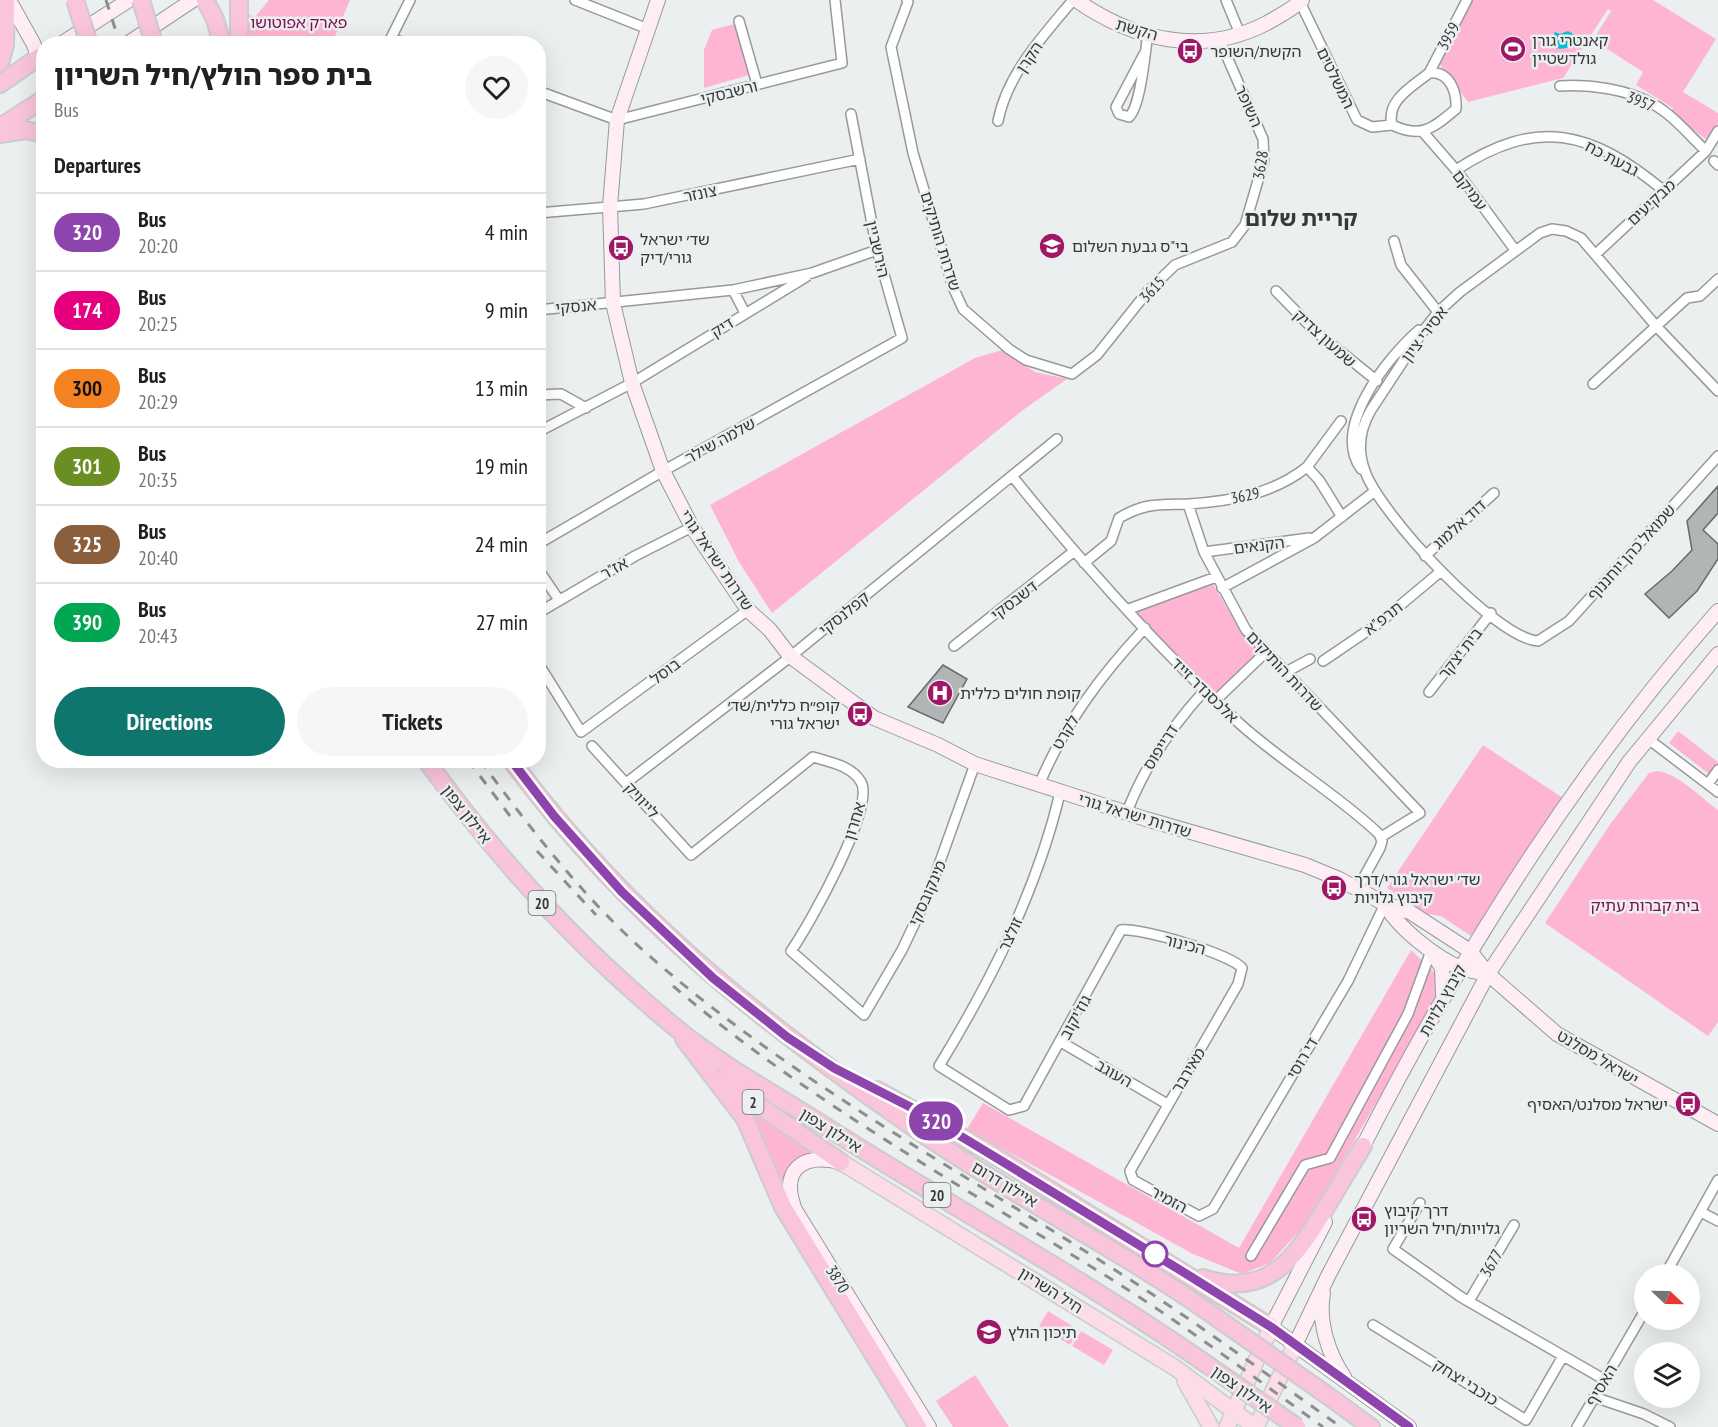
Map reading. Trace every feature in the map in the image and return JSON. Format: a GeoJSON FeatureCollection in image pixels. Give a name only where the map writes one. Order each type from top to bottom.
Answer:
{"type":"FeatureCollection","features":[{"type":"Feature","properties":{"kind":"highway"},"geometry":{"type":"LineString","coordinates":[[0,63],[5,45],[7,0]]}},
{"type":"Feature","properties":{"kind":"highway"},"geometry":{"type":"LineString","coordinates":[[75,0],[86,36]]}},
{"type":"Feature","properties":{"kind":"highway"},"geometry":{"type":"LineString","coordinates":[[141,0],[152,36]]}},
{"type":"Feature","properties":{"kind":"highway"},"geometry":{"type":"LineString","coordinates":[[205,0],[220,36]]}},
{"type":"Feature","properties":{"kind":"highway"},"geometry":{"type":"LineString","coordinates":[[239,0],[239,36]]}},
{"type":"Feature","properties":{"kind":"highway"},"geometry":{"type":"LineString","coordinates":[[0,84],[36,63]]}},
{"type":"Feature","properties":{"kind":"highway"},"geometry":{"type":"LineString","coordinates":[[0,128],[36,104]]}},
{"type":"Feature","properties":{"kind":"highway"},"geometry":{"type":"LineString","coordinates":[[0,134],[26,130],[36,132]]}},
{"type":"Feature","properties":{"kind":"highway","name":"איילון צפון"},"geometry":{"type":"LineString","coordinates":[[432,768],[494,848],[539,900],[585,948],[676,1029],[836,1133],[1144,1321],[1297,1427]]}},
{"type":"Feature","properties":{"kind":"highway","name":"איילון דרום"},"geometry":{"type":"LineString","coordinates":[[517,768],[554,816],[622,892],[739,1000],[921,1132],[1171,1285],[1371,1427]]}},
{"type":"Feature","properties":{"kind":"highway"},"geometry":{"type":"LineString","coordinates":[[676,1029],[745,1119],[783,1207],[918,1427]]}},
{"type":"Feature","properties":{"kind":"highway","name":"2"},"geometry":{"type":"LineString","coordinates":[[676,1029],[705,1063],[743,1095],[841,1162]]}},
{"type":"Feature","properties":{"kind":"highway"},"geometry":{"type":"LineString","coordinates":[[834,1068],[924,1114],[1271,1327]]}},
{"type":"Feature","properties":{"kind":"highway"},"geometry":{"type":"LineString","coordinates":[[1180,1270],[1229,1285],[1257,1281],[1276,1272],[1306,1238],[1363,1146]]}},
{"type":"Feature","properties":{"kind":"main road","name":"חיל השריון"},"geometry":{"type":"LineString","coordinates":[[841,1162],[1173,1367],[1256,1427]]}},
{"type":"Feature","properties":{"kind":"main road","name":"קיבוץ גלויות"},"geometry":{"type":"LineString","coordinates":[[1227,1427],[1271,1327]]}},
{"type":"Feature","properties":{"kind":"main road","name":"קיבוץ גלויות"},"geometry":{"type":"LineString","coordinates":[[1256,1427],[1295,1345]]}},
{"type":"Feature","properties":{"kind":"main road"},"geometry":{"type":"LineString","coordinates":[[1173,1367],[1192,1390],[1210,1427]]}},
{"type":"Feature","properties":{"kind":"street"},"geometry":{"type":"LineString","coordinates":[[7,0],[36,50]]}},
{"type":"Feature","properties":{"kind":"street"},"geometry":{"type":"LineString","coordinates":[[73,36],[129,0]]}},
{"type":"Feature","properties":{"kind":"street"},"geometry":{"type":"LineString","coordinates":[[139,36],[193,0]]}},
{"type":"Feature","properties":{"kind":"street"},"geometry":{"type":"LineString","coordinates":[[392,36],[410,0]]}},
{"type":"Feature","properties":{"kind":"street"},"geometry":{"type":"LineString","coordinates":[[575,0],[648,29]]}},
{"type":"Feature","properties":{"kind":"street","name":"שדרות ישראל גורי"},"geometry":{"type":"LineString","coordinates":[[658,0],[617,120],[610,206],[613,303],[632,383],[663,471],[692,527],[748,610],[770,630],[790,656],[874,718],[939,745],[975,764],[1060,793],[1305,865],[1358,888],[1385,904],[1410,912],[1470,951],[1488,974]]}},
{"type":"Feature","properties":{"kind":"street","name":"ורשבסקי"},"geometry":{"type":"LineString","coordinates":[[617,120],[842,63],[835,0]]}},
{"type":"Feature","properties":{"kind":"street","name":"שדרות הותיקים"},"geometry":{"type":"LineString","coordinates":[[907,0],[891,47],[914,153],[953,287],[963,309],[993,336],[1026,360],[1072,374]]}},
{"type":"Feature","properties":{"kind":"street","name":"הקשת"},"geometry":{"type":"LineString","coordinates":[[1074,0],[1104,19],[1148,34],[1182,41],[1221,41],[1258,28],[1301,1]]}},
{"type":"Feature","properties":{"kind":"street","name":"הקרן"},"geometry":{"type":"LineString","coordinates":[[998,121],[1008,89],[1039,41],[1074,0]]}},
{"type":"Feature","properties":{"kind":"street"},"geometry":{"type":"LineString","coordinates":[[1226,0],[1239,34]]}},
{"type":"Feature","properties":{"kind":"street","name":"3959"},"geometry":{"type":"LineString","coordinates":[[1429,73],[1467,0]]}},
{"type":"Feature","properties":{"kind":"street","name":"המשלטים"},"geometry":{"type":"LineString","coordinates":[[1301,1],[1357,120],[1372,127],[1392,125]]}},
{"type":"Feature","properties":{"kind":"street"},"geometry":{"type":"LineString","coordinates":[[739,21],[757,84]]}},
{"type":"Feature","properties":{"kind":"street"},"geometry":{"type":"LineString","coordinates":[[1144,54],[1116,106],[1119,114],[1129,117],[1134,109],[1148,34]]}},
{"type":"Feature","properties":{"kind":"street","name":"השופר"},"geometry":{"type":"LineString","coordinates":[[1221,41],[1263,139]]}},
{"type":"Feature","properties":{"kind":"street"},"geometry":{"type":"LineString","coordinates":[[1429,73],[1442,75],[1449,82],[1456,98],[1456,109],[1423,132],[1405,131],[1392,125],[1390,115],[1393,104],[1429,73]]}},
{"type":"Feature","properties":{"kind":"street","name":"3957"},"geometry":{"type":"LineString","coordinates":[[1560,86],[1603,89],[1652,104],[1674,119],[1706,151]]}},
{"type":"Feature","properties":{"kind":"street"},"geometry":{"type":"LineString","coordinates":[[546,94],[617,120]]}},
{"type":"Feature","properties":{"kind":"street","name":"הירשביין"},"geometry":{"type":"LineString","coordinates":[[851,114],[876,250],[902,338]]}},
{"type":"Feature","properties":{"kind":"street","name":"מבקיעים"},"geometry":{"type":"LineString","coordinates":[[1597,253],[1706,151],[1718,131]]}},
{"type":"Feature","properties":{"kind":"street","name":"עמיקם"},"geometry":{"type":"LineString","coordinates":[[1423,132],[1456,170],[1515,249]]}},
{"type":"Feature","properties":{"kind":"street","name":"גבעת כח"},"geometry":{"type":"LineString","coordinates":[[1456,170],[1502,146],[1539,135],[1577,140],[1597,148],[1623,160],[1662,190]]}},
{"type":"Feature","properties":{"kind":"street","name":"3628"},"geometry":{"type":"LineString","coordinates":[[1245,225],[1264,160],[1263,139]]}},
{"type":"Feature","properties":{"kind":"street","name":"צונזר"},"geometry":{"type":"LineString","coordinates":[[546,212],[644,204],[860,159]]}},
{"type":"Feature","properties":{"kind":"street","name":"3615"},"geometry":{"type":"LineString","coordinates":[[1072,374],[1097,354],[1148,291],[1175,266],[1190,257],[1210,253],[1233,242],[1245,225]]}},
{"type":"Feature","properties":{"kind":"street","name":"אסירי ציון"},"geometry":{"type":"LineString","coordinates":[[1538,641],[1523,638],[1440,572],[1375,491],[1366,474],[1360,446],[1366,418],[1435,316],[1460,292],[1515,249],[1540,233],[1552,229],[1566,231],[1581,238],[1597,253],[1656,326],[1718,391]]}},
{"type":"Feature","properties":{"kind":"street"},"geometry":{"type":"LineString","coordinates":[[1366,474],[1354,458],[1352,435],[1362,405],[1397,349],[1435,316],[1401,265],[1394,241]]}},
{"type":"Feature","properties":{"kind":"street","name":"דיק"},"geometry":{"type":"LineString","coordinates":[[613,303],[733,290],[812,273],[876,250]]}},
{"type":"Feature","properties":{"kind":"street","name":"דיק"},"geometry":{"type":"LineString","coordinates":[[546,428],[632,383],[812,273]]}},
{"type":"Feature","properties":{"kind":"street"},"geometry":{"type":"LineString","coordinates":[[1593,384],[1688,298],[1700,296],[1718,279]]}},
{"type":"Feature","properties":{"kind":"street"},"geometry":{"type":"LineString","coordinates":[[733,290],[745,313]]}},
{"type":"Feature","properties":{"kind":"street","name":"שמעון צדיק"},"geometry":{"type":"LineString","coordinates":[[1276,291],[1322,337],[1377,381]]}},
{"type":"Feature","properties":{"kind":"street","name":"אנסקי"},"geometry":{"type":"LineString","coordinates":[[546,309],[613,303]]}},
{"type":"Feature","properties":{"kind":"street","name":"שלמה שילר"},"geometry":{"type":"LineString","coordinates":[[546,539],[663,471],[902,338]]}},
{"type":"Feature","properties":{"kind":"street"},"geometry":{"type":"LineString","coordinates":[[546,395],[561,394],[586,408]]}},
{"type":"Feature","properties":{"kind":"street"},"geometry":{"type":"LineString","coordinates":[[1341,421],[1307,467],[1319,480],[1342,517]]}},
{"type":"Feature","properties":{"kind":"street","name":"קפלנסקי"},"geometry":{"type":"LineString","coordinates":[[626,783],[790,656],[1058,440]]}},
{"type":"Feature","properties":{"kind":"street","name":"שמואל כהן יוחננוף"},"geometry":{"type":"LineString","coordinates":[[1538,641],[1569,621],[1718,456]]}},
{"type":"Feature","properties":{"kind":"street","name":"3629"},"geometry":{"type":"LineString","coordinates":[[1084,563],[1111,541],[1119,518],[1136,508],[1161,503],[1188,504],[1237,498],[1272,490],[1307,467]]}},
{"type":"Feature","properties":{"kind":"street","name":"אלכסנדר זייד"},"geometry":{"type":"LineString","coordinates":[[1013,477],[1073,552],[1205,690],[1240,724],[1381,837]]}},
{"type":"Feature","properties":{"kind":"street","name":"הקנאים"},"geometry":{"type":"LineString","coordinates":[[1222,588],[1314,538],[1375,491]]}},
{"type":"Feature","properties":{"kind":"street","name":"דוד אלמוג"},"geometry":{"type":"LineString","coordinates":[[1425,556],[1494,493]]}},
{"type":"Feature","properties":{"kind":"street","name":"שדרות הותיקים"},"geometry":{"type":"LineString","coordinates":[[1188,504],[1204,552],[1246,630],[1420,813],[1381,837]]}},
{"type":"Feature","properties":{"kind":"street","name":"אז\"ר"},"geometry":{"type":"LineString","coordinates":[[546,608],[692,527]]}},
{"type":"Feature","properties":{"kind":"street","name":"הקנאים"},"geometry":{"type":"LineString","coordinates":[[1204,552],[1314,538]]}},
{"type":"Feature","properties":{"kind":"street","name":"דשבסקי"},"geometry":{"type":"LineString","coordinates":[[954,646],[1073,552]]}},
{"type":"Feature","properties":{"kind":"street","name":"תרפ\"א"},"geometry":{"type":"LineString","coordinates":[[1323,661],[1379,623],[1440,572]]}},
{"type":"Feature","properties":{"kind":"street"},"geometry":{"type":"LineString","coordinates":[[1129,609],[1216,577]]}},
{"type":"Feature","properties":{"kind":"street"},"geometry":{"type":"LineString","coordinates":[[546,581],[559,600]]}},
{"type":"Feature","properties":{"kind":"street","name":"בוסל"},"geometry":{"type":"LineString","coordinates":[[546,676],[581,732],[748,610]]}},
{"type":"Feature","properties":{"kind":"street","name":"קיבוץ גלויות"},"geometry":{"type":"LineString","coordinates":[[1271,1327],[1363,1146],[1470,951],[1619,728],[1718,611]]}},
{"type":"Feature","properties":{"kind":"street","name":"בית יצקר"},"geometry":{"type":"LineString","coordinates":[[1429,692],[1491,613]]}},
{"type":"Feature","properties":{"kind":"street","name":"לקרט"},"geometry":{"type":"LineString","coordinates":[[1039,785],[1053,750],[1071,719],[1106,670],[1145,628]]}},
{"type":"Feature","properties":{"kind":"street"},"geometry":{"type":"LineString","coordinates":[[1216,700],[1266,652]]}},
{"type":"Feature","properties":{"kind":"street","name":"קיבוץ גלויות"},"geometry":{"type":"LineString","coordinates":[[1295,1345],[1328,1276],[1488,974],[1647,738],[1718,654]]}},
{"type":"Feature","properties":{"kind":"street"},"geometry":{"type":"LineString","coordinates":[[1286,672],[1310,659]]}},
{"type":"Feature","properties":{"kind":"street","name":"דרייפוס"},"geometry":{"type":"LineString","coordinates":[[1126,812],[1139,780],[1160,745],[1205,690]]}},
{"type":"Feature","properties":{"kind":"street"},"geometry":{"type":"LineString","coordinates":[[1647,738],[1718,792]]}},
{"type":"Feature","properties":{"kind":"street","name":"לייוויק"},"geometry":{"type":"LineString","coordinates":[[592,746],[691,855]]}},
{"type":"Feature","properties":{"kind":"street","name":"אחרון"},"geometry":{"type":"LineString","coordinates":[[691,855],[813,757],[840,765],[860,780],[863,784],[861,806],[837,872],[806,930],[790,951]]}},
{"type":"Feature","properties":{"kind":"street","name":"מינקובסקי"},"geometry":{"type":"LineString","coordinates":[[790,951],[864,1015],[902,950],[928,895],[975,764]]}},
{"type":"Feature","properties":{"kind":"street"},"geometry":{"type":"LineString","coordinates":[[1708,784],[1718,770]]}},
{"type":"Feature","properties":{"kind":"street","name":"זולצר"},"geometry":{"type":"LineString","coordinates":[[1024,1106],[1009,1110],[939,1066],[985,985],[1014,926],[1040,862],[1060,793]]}},
{"type":"Feature","properties":{"kind":"street"},"geometry":{"type":"LineString","coordinates":[[1358,888],[1380,848],[1381,837]]}},
{"type":"Feature","properties":{"kind":"street","name":"שדרות ישראל גורי"},"geometry":{"type":"LineString","coordinates":[[1385,904],[1401,927],[1428,948],[1460,968],[1488,974]]}},
{"type":"Feature","properties":{"kind":"street","name":"די רוסי"},"geometry":{"type":"LineString","coordinates":[[1213,1209],[1348,981],[1385,904]]}},
{"type":"Feature","properties":{"kind":"street","name":"הכינור"},"geometry":{"type":"LineString","coordinates":[[1125,929],[1217,952],[1237,962],[1242,968]]}},
{"type":"Feature","properties":{"kind":"street","name":"גוז'יקוב"},"geometry":{"type":"LineString","coordinates":[[1024,1106],[1100,973],[1118,934],[1125,929]]}},
{"type":"Feature","properties":{"kind":"street"},"geometry":{"type":"LineString","coordinates":[[1428,948],[1442,968],[1444,982],[1442,1000]]}},
{"type":"Feature","properties":{"kind":"street"},"geometry":{"type":"LineString","coordinates":[[1251,1256],[1305,1165],[1330,1158],[1408,1014],[1428,948]]}},
{"type":"Feature","properties":{"kind":"street","name":"מאירבר"},"geometry":{"type":"LineString","coordinates":[[1130,1171],[1238,984],[1242,968]]}},
{"type":"Feature","properties":{"kind":"street","name":"ישראל מסלנט"},"geometry":{"type":"LineString","coordinates":[[1488,974],[1557,1034],[1718,1124]]}},
{"type":"Feature","properties":{"kind":"street","name":"העוגב"},"geometry":{"type":"LineString","coordinates":[[1061,1042],[1167,1104]]}},
{"type":"Feature","properties":{"kind":"street","name":"3870"},"geometry":{"type":"LineString","coordinates":[[841,1162],[817,1159],[802,1164],[791,1178],[789,1194],[795,1210],[929,1427]]}},
{"type":"Feature","properties":{"kind":"street","name":"הזמיר"},"geometry":{"type":"LineString","coordinates":[[1130,1171],[1133,1180],[1199,1216],[1213,1209]]}},
{"type":"Feature","properties":{"kind":"street"},"geometry":{"type":"LineString","coordinates":[[1671,1264],[1718,1180]]}},
{"type":"Feature","properties":{"kind":"street"},"geometry":{"type":"LineString","coordinates":[[1420,1203],[1393,1249],[1469,1301],[1605,1380]]}},
{"type":"Feature","properties":{"kind":"street"},"geometry":{"type":"LineString","coordinates":[[1701,1212],[1718,1221]]}},
{"type":"Feature","properties":{"kind":"street","name":"3677"},"geometry":{"type":"LineString","coordinates":[[1469,1301],[1514,1226]]}},
{"type":"Feature","properties":{"kind":"street"},"geometry":{"type":"LineString","coordinates":[[1328,1276],[1322,1299],[1323,1324],[1331,1354],[1351,1386]]}},
{"type":"Feature","properties":{"kind":"street","name":"כוכבי יצחק"},"geometry":{"type":"LineString","coordinates":[[1373,1325],[1488,1394],[1526,1420],[1563,1356]]}},
{"type":"Feature","properties":{"kind":"street"},"geometry":{"type":"LineString","coordinates":[[1271,1327],[1409,1427]]}},
{"type":"Feature","properties":{"kind":"street","name":"האסיף"},"geometry":{"type":"LineString","coordinates":[[1577,1427],[1634,1329]]}},
{"type":"Feature","properties":{"kind":"street"},"geometry":{"type":"LineString","coordinates":[[1594,1397],[1644,1414],[1670,1427]]}},
{"type":"Feature","properties":{"kind":"green space","name":"פארק אפוטושו"},"geometry":{"type":"Polygon","coordinates":[[[269,0],[350,0],[335,36],[249,36],[249,15],[255,17],[269,0]]]}},
{"type":"Feature","properties":{"kind":"green space"},"geometry":{"type":"Polygon","coordinates":[[[1473,0],[1653,0],[1716,39],[1683,92],[1718,113],[1718,123],[1707,140],[1670,113],[1673,108],[1636,85],[1643,72],[1593,40],[1611,11],[1608,9],[1563,78],[1468,102],[1437,61],[1473,0]]]}},
{"type":"Feature","properties":{"kind":"green space"},"geometry":{"type":"Polygon","coordinates":[[[734,24],[749,75],[704,88],[704,50],[712,30],[734,24]]]}},
{"type":"Feature","properties":{"kind":"green space"},"geometry":{"type":"Polygon","coordinates":[[[1002,350],[1035,372],[1067,379],[1023,410],[772,613],[739,562],[710,505],[975,358],[1002,350]]]}},
{"type":"Feature","properties":{"kind":"green space"},"geometry":{"type":"Polygon","coordinates":[[[1213,584],[1241,632],[1261,651],[1216,697],[1134,612],[1213,584]]]}},
{"type":"Feature","properties":{"kind":"green space"},"geometry":{"type":"Polygon","coordinates":[[[1678,731],[1718,762],[1718,781],[1669,743],[1678,731]]]}},
{"type":"Feature","properties":{"kind":"green space"},"geometry":{"type":"Polygon","coordinates":[[[1483,745],[1563,798],[1471,936],[1441,916],[1428,914],[1387,888],[1483,745]]]}},
{"type":"Feature","properties":{"kind":"green space","name":"בית קברות עתיק"},"geometry":{"type":"Polygon","coordinates":[[[1657,771],[1681,781],[1718,810],[1718,1022],[1708,1036],[1545,923],[1611,823],[1649,773],[1657,771]]]}},
{"type":"Feature","properties":{"kind":"green space"},"geometry":{"type":"Polygon","coordinates":[[[1411,950],[1435,973],[1439,996],[1304,1226],[1270,1263],[1242,1274],[1193,1254],[967,1129],[983,1103],[1239,1248],[1411,950]]]}},
{"type":"Feature","properties":{"kind":"green space"},"geometry":{"type":"Polygon","coordinates":[[[753,1112],[819,1154],[784,1182],[758,1131],[753,1112]]]}},
{"type":"Feature","properties":{"kind":"green space"},"geometry":{"type":"Polygon","coordinates":[[[1048,1311],[1079,1330],[1070,1345],[1039,1326],[1048,1311]]]}},
{"type":"Feature","properties":{"kind":"green space"},"geometry":{"type":"Polygon","coordinates":[[[1081,1331],[1113,1350],[1104,1365],[1072,1346],[1081,1331]]]}},
{"type":"Feature","properties":{"kind":"green space"},"geometry":{"type":"Polygon","coordinates":[[[975,1375],[1009,1427],[953,1427],[936,1401],[975,1375]]]}},
{"type":"Feature","properties":{"kind":"water"},"geometry":{"type":"Polygon","coordinates":[[[1568,31],[1581,39],[1566,48],[1548,46],[1555,32],[1560,34],[1568,31]]]}},
{"type":"Feature","properties":{"kind":"building"},"geometry":{"type":"Polygon","coordinates":[[[1718,486],[1718,513],[1703,530],[1718,544],[1718,559],[1697,591],[1669,618],[1645,594],[1692,550],[1687,521],[1718,486]]]}},
{"type":"Feature","properties":{"kind":"building","name":"קופת חולים כללית"},"geometry":{"type":"Polygon","coordinates":[[[943,665],[967,679],[943,723],[908,707],[943,665]]]}},
{"type":"Feature","properties":{"kind":"railway"},"geometry":{"type":"LineString","coordinates":[[106,0],[117,36]]}},
{"type":"Feature","properties":{"kind":"railway"},"geometry":{"type":"LineString","coordinates":[[474,768],[513,820]]}},
{"type":"Feature","properties":{"kind":"railway"},"geometry":{"type":"LineString","coordinates":[[486,768],[578,885],[645,952],[699,997],[814,1081],[1144,1289],[1341,1427]]}},
{"type":"Feature","properties":{"kind":"railway"},"geometry":{"type":"LineString","coordinates":[[537,851],[596,915]]}},
{"type":"Feature","properties":{"kind":"railway"},"geometry":{"type":"LineString","coordinates":[[673,986],[723,1027],[828,1102],[1159,1310],[1323,1427]]}},
{"type":"Feature","properties":{"kind":"bus line","name":"320"},"geometry":{"type":"LineString","coordinates":[[517,768],[554,816],[622,892],[713,978],[787,1037],[834,1068],[924,1114],[1271,1327],[1409,1427]]}},
{"type":"Feature","properties":{"kind":"place","name":"קאנטרי גורן גולדשטיין"},"geometry":{"type":"Point","coordinates":[1513,49]}},
{"type":"Feature","properties":{"kind":"place","name":"הקשת/השופר"},"geometry":{"type":"Point","coordinates":[1190,51]}},
{"type":"Feature","properties":{"kind":"place","name":"בי\"ס גבעת השלום"},"geometry":{"type":"Point","coordinates":[1052,246]}},
{"type":"Feature","properties":{"kind":"place","name":"שד׳ ישראל גורי/דיק"},"geometry":{"type":"Point","coordinates":[621,248]}},
{"type":"Feature","properties":{"kind":"place","name":"קופת חולים כללית"},"geometry":{"type":"Point","coordinates":[940,693]}},
{"type":"Feature","properties":{"kind":"place","name":"קופ״ח כללית/שד׳ ישראל גורי"},"geometry":{"type":"Point","coordinates":[860,714]}},
{"type":"Feature","properties":{"kind":"place","name":"שד׳ ישראל גורי/דרך קיבוץ גלויות"},"geometry":{"type":"Point","coordinates":[1334,888]}},
{"type":"Feature","properties":{"kind":"place","name":"ישראל מסלנט/האסיף"},"geometry":{"type":"Point","coordinates":[1688,1104]}},
{"type":"Feature","properties":{"kind":"place","name":"דרך קיבוץ גלויות/חיל השריון"},"geometry":{"type":"Point","coordinates":[1364,1219]}},
{"type":"Feature","properties":{"kind":"place","name":"תיכון הולץ"},"geometry":{"type":"Point","coordinates":[989,1332]}},
{"type":"Feature","properties":{"kind":"district","name":"קריית שלום"},"geometry":{"type":"Point","coordinates":[1301,218]}}]}
